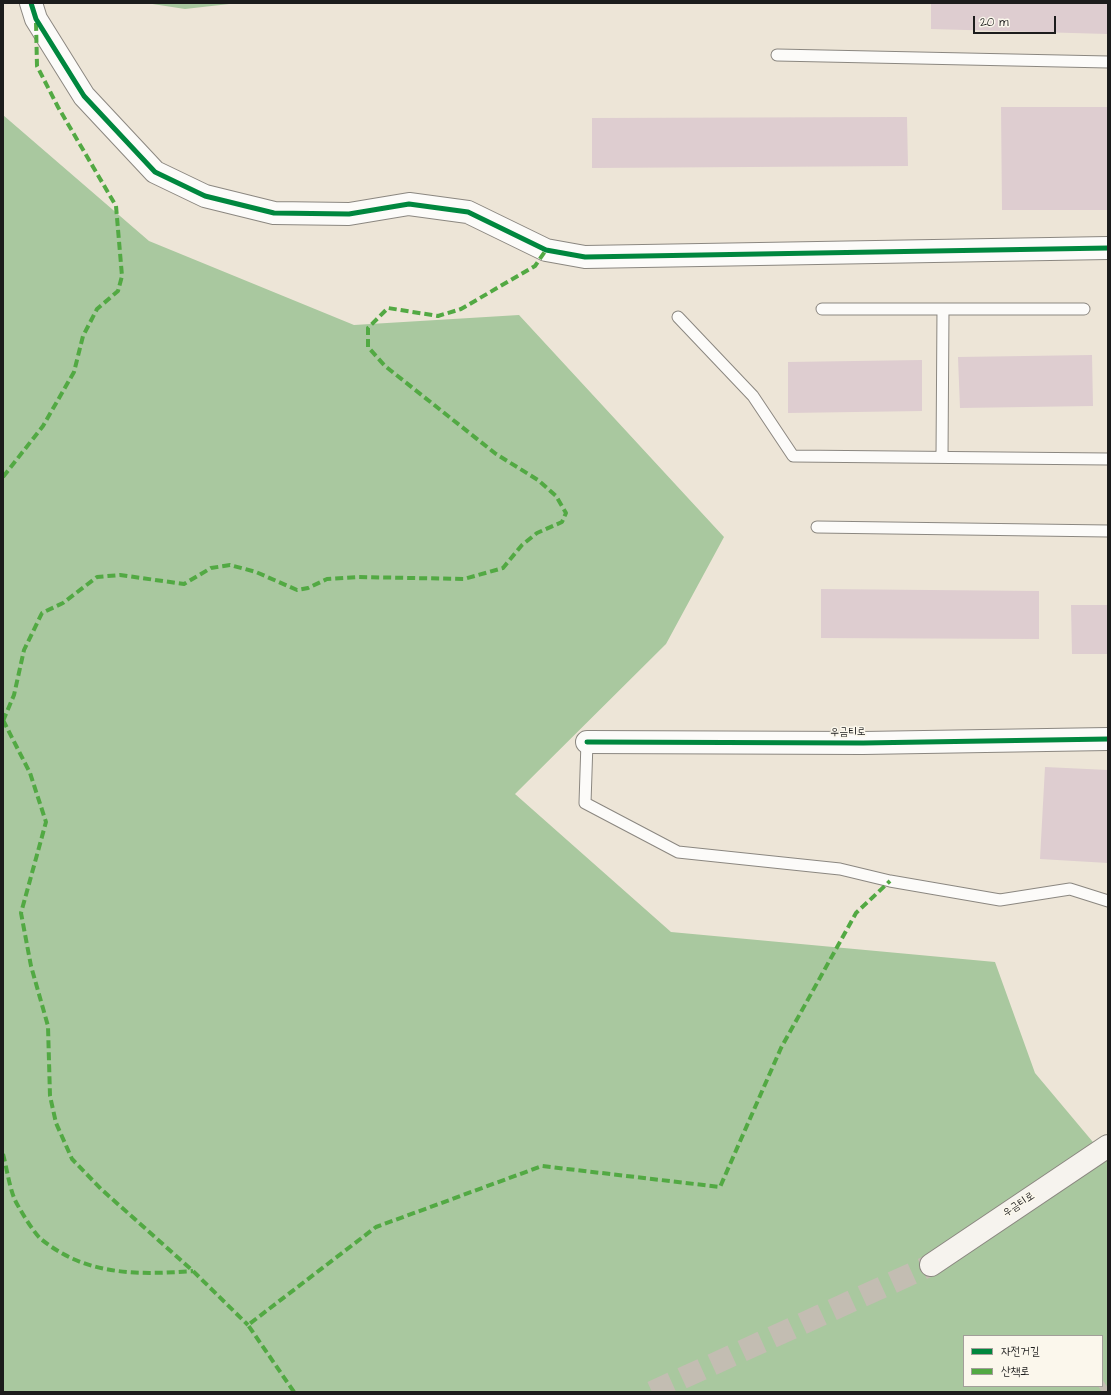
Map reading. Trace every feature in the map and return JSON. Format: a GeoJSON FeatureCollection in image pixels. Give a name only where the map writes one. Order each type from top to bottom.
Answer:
{"type":"FeatureCollection","features":[{"type":"Feature","properties":{"kind":"main road","name":"우금티로"},"geometry":{"type":"LineString","coordinates":[[930,1265],[1108,1146]]}},
{"type":"Feature","properties":{"kind":"street"},"geometry":{"type":"LineString","coordinates":[[31,3],[36,19],[84,96],[155,172],[205,196],[274,213],[349,214],[409,204],[468,212],[546,250],[585,257],[1108,248]]}},
{"type":"Feature","properties":{"kind":"street","name":"우금티로"},"geometry":{"type":"LineString","coordinates":[[587,742],[863,743],[1108,738]]}},
{"type":"Feature","properties":{"kind":"lane"},"geometry":{"type":"LineString","coordinates":[[777,55],[1108,62]]}},
{"type":"Feature","properties":{"kind":"lane"},"geometry":{"type":"LineString","coordinates":[[822,309],[1084,309]]}},
{"type":"Feature","properties":{"kind":"lane"},"geometry":{"type":"LineString","coordinates":[[942,457],[943,309]]}},
{"type":"Feature","properties":{"kind":"lane"},"geometry":{"type":"LineString","coordinates":[[678,317],[753,396],[793,456],[1108,459]]}},
{"type":"Feature","properties":{"kind":"lane"},"geometry":{"type":"LineString","coordinates":[[817,527],[1108,531]]}},
{"type":"Feature","properties":{"kind":"lane","name":"우금티로"},"geometry":{"type":"LineString","coordinates":[[587,742],[585,803],[678,852],[840,868],[890,881],[1000,900],[1070,889],[1108,901]]}},
{"type":"Feature","properties":{"kind":"green space"},"geometry":{"type":"Polygon","coordinates":[[[146,3],[238,3],[185,9],[146,3]]]}},
{"type":"Feature","properties":{"kind":"green space"},"geometry":{"type":"Polygon","coordinates":[[[3,115],[149,241],[354,325],[519,315],[724,537],[666,644],[515,794],[671,932],[995,962],[1035,1073],[1108,1160],[1108,1392],[3,1392],[3,115]]]}},
{"type":"Feature","properties":{"kind":"building"},"geometry":{"type":"Polygon","coordinates":[[[931,3],[1108,3],[1108,34],[931,29],[931,3]]]}},
{"type":"Feature","properties":{"kind":"building"},"geometry":{"type":"Polygon","coordinates":[[[1001,107],[1108,107],[1108,210],[1002,210],[1001,107]]]}},
{"type":"Feature","properties":{"kind":"building"},"geometry":{"type":"Polygon","coordinates":[[[907,117],[908,166],[592,168],[592,118],[907,117]]]}},
{"type":"Feature","properties":{"kind":"building"},"geometry":{"type":"Polygon","coordinates":[[[1092,355],[1093,406],[960,408],[958,357],[1092,355]]]}},
{"type":"Feature","properties":{"kind":"building"},"geometry":{"type":"Polygon","coordinates":[[[922,360],[922,411],[788,413],[788,362],[922,360]]]}},
{"type":"Feature","properties":{"kind":"building"},"geometry":{"type":"Polygon","coordinates":[[[821,589],[1039,591],[1039,639],[821,638],[821,589]]]}},
{"type":"Feature","properties":{"kind":"building"},"geometry":{"type":"Polygon","coordinates":[[[1071,605],[1108,605],[1108,654],[1072,654],[1071,605]]]}},
{"type":"Feature","properties":{"kind":"building"},"geometry":{"type":"Polygon","coordinates":[[[1045,767],[1108,770],[1108,863],[1040,859],[1045,767]]]}},
{"type":"Feature","properties":{"kind":"tunnel"},"geometry":{"type":"LineString","coordinates":[[652,1392],[931,1265]]}},
{"type":"Feature","properties":{"kind":"tunnel"},"geometry":{"type":"LineString","coordinates":[[1102,1392],[1108,1388]]}},
{"type":"Feature","properties":{"kind":"marked path"},"geometry":{"type":"LineString","coordinates":[[3,477],[43,426],[74,372],[83,336],[97,309],[118,291],[122,276],[116,206],[58,107],[37,66],[36,22]]}},
{"type":"Feature","properties":{"kind":"marked path"},"geometry":{"type":"LineString","coordinates":[[3,721],[14,695],[24,650],[42,613],[63,603],[97,577],[120,575],[184,584],[211,568],[230,565],[256,572],[297,590],[308,588],[327,579],[359,577],[464,579],[503,568],[522,545],[537,533],[562,522],[566,513],[556,496],[538,480],[496,454],[385,366],[368,347],[368,328],[388,308],[438,316],[461,309],[535,266],[546,250]]}},
{"type":"Feature","properties":{"kind":"marked path"},"geometry":{"type":"LineString","coordinates":[[3,720],[30,773],[46,822],[21,913],[31,966],[48,1026],[50,1096],[56,1123],[72,1159],[101,1189],[193,1271],[248,1325]]}},
{"type":"Feature","properties":{"kind":"marked path"},"geometry":{"type":"LineString","coordinates":[[294,1392],[248,1325],[376,1227],[542,1166],[720,1187],[781,1048],[856,913],[890,881]]}},
{"type":"Feature","properties":{"kind":"marked path"},"geometry":{"type":"LineString","coordinates":[[3,1154],[12,1193],[19,1208],[38,1236],[58,1251],[76,1260],[113,1270],[152,1273],[193,1271]]}},
{"type":"Feature","properties":{"kind":"cycle path"},"geometry":{"type":"LineString","coordinates":[[31,3],[36,19],[84,96],[155,172],[205,196],[274,213],[349,214],[409,204],[468,212],[546,250],[585,257],[1108,248]]}},
{"type":"Feature","properties":{"kind":"cycle path"},"geometry":{"type":"LineString","coordinates":[[587,742],[863,743],[1108,739]]}}]}
